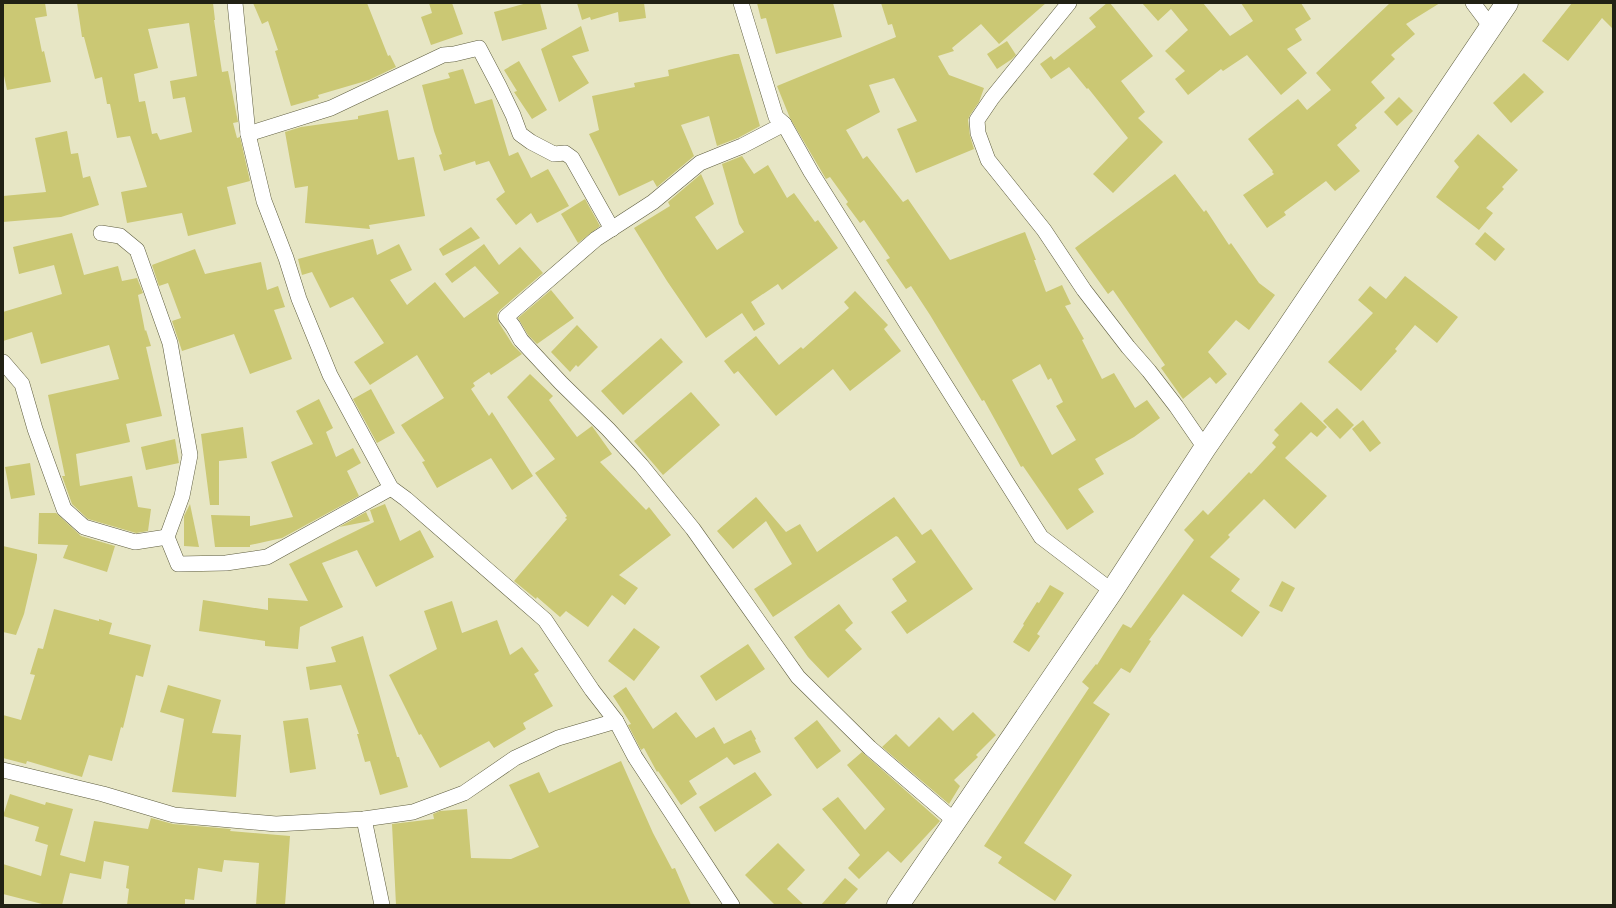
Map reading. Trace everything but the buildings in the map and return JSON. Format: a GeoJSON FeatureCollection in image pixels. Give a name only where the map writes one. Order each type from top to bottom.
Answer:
{"type":"FeatureCollection","features":[{"type":"Feature","properties":{"kind":"street"},"geometry":{"type":"LineString","coordinates":[[235,3],[248,134],[264,201],[286,258],[302,306],[330,375],[391,488],[406,499],[545,620],[592,690],[616,721],[635,757],[732,905]]}},
{"type":"Feature","properties":{"kind":"street"},"geometry":{"type":"LineString","coordinates":[[741,3],[776,117],[784,124],[811,172],[1040,537],[1112,591]]}},
{"type":"Feature","properties":{"kind":"street"},"geometry":{"type":"LineString","coordinates":[[1069,3],[992,98],[977,120],[978,133],[988,160],[1044,230],[1084,290],[1176,406],[1205,448]]}},
{"type":"Feature","properties":{"kind":"street"},"geometry":{"type":"LineString","coordinates":[[1473,3],[1491,27]]}},
{"type":"Feature","properties":{"kind":"street"},"geometry":{"type":"LineString","coordinates":[[898,905],[1112,591],[1205,448],[1507,3]]}},
{"type":"Feature","properties":{"kind":"street"},"geometry":{"type":"LineString","coordinates":[[248,134],[331,108],[443,55],[479,48],[500,86],[520,134],[531,142],[554,154],[565,153],[572,158],[612,229]]}},
{"type":"Feature","properties":{"kind":"street"},"geometry":{"type":"LineString","coordinates":[[784,124],[742,146],[700,163],[653,202],[596,239],[506,318],[514,326],[521,340],[641,465],[692,529],[798,677],[870,748],[956,821]]}},
{"type":"Feature","properties":{"kind":"street"},"geometry":{"type":"LineString","coordinates":[[101,233],[120,236],[137,250],[170,344],[190,455],[182,496],[167,537],[178,564],[226,563],[267,557],[391,488]]}},
{"type":"Feature","properties":{"kind":"street"},"geometry":{"type":"LineString","coordinates":[[3,362],[22,384],[35,429],[64,509],[84,527],[136,542],[167,537]]}},
{"type":"Feature","properties":{"kind":"street"},"geometry":{"type":"LineString","coordinates":[[3,770],[103,794],[174,815],[276,824],[364,819],[413,812],[464,793],[515,758],[558,738],[616,721]]}},
{"type":"Feature","properties":{"kind":"street"},"geometry":{"type":"LineString","coordinates":[[364,819],[382,905]]}}]}
